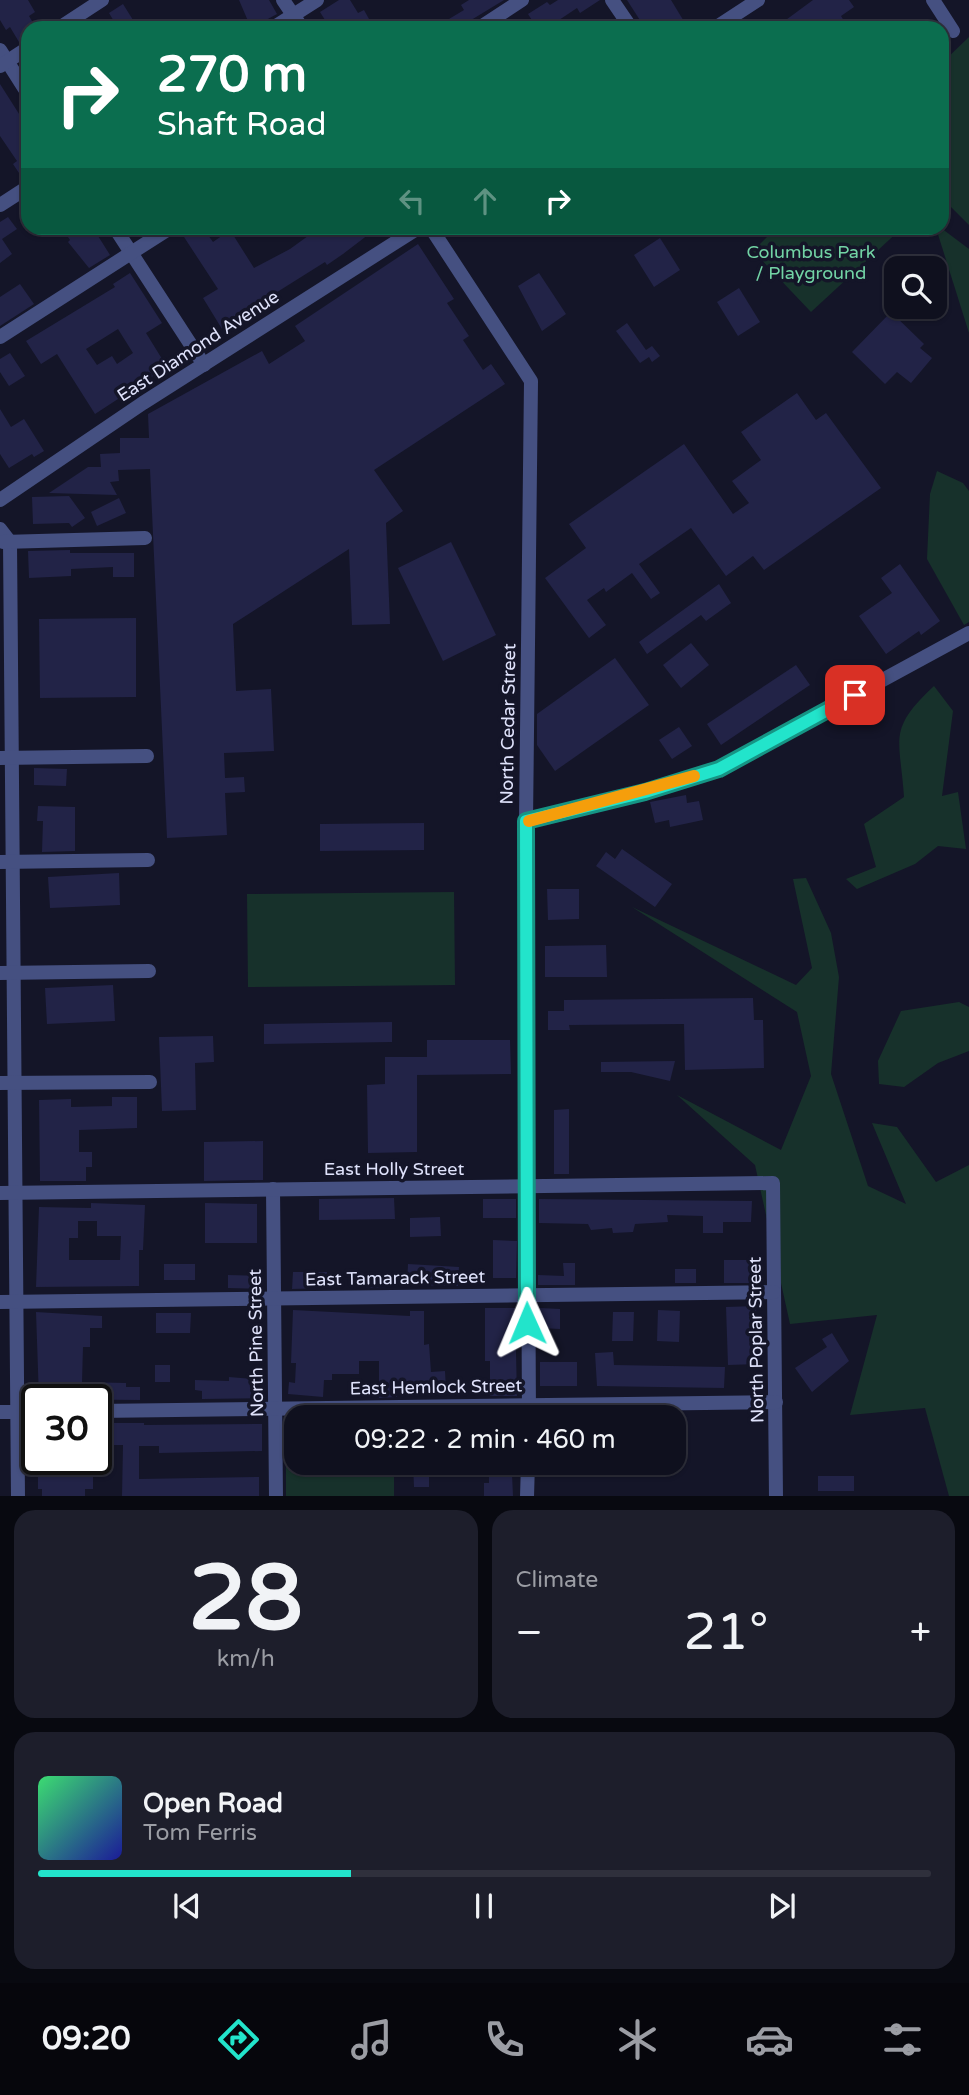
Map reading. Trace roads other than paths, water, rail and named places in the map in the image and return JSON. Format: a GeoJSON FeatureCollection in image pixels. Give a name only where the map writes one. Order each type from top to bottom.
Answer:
{"type":"FeatureCollection","features":[{"type":"Feature","properties":{"kind":"street"},"geometry":{"type":"LineString","coordinates":[[70,21],[102,0]]}},
{"type":"Feature","properties":{"kind":"street"},"geometry":{"type":"LineString","coordinates":[[284,0],[297,21]]}},
{"type":"Feature","properties":{"kind":"street"},"geometry":{"type":"LineString","coordinates":[[284,21],[317,0]]}},
{"type":"Feature","properties":{"kind":"street"},"geometry":{"type":"LineString","coordinates":[[490,21],[522,0]]}},
{"type":"Feature","properties":{"kind":"street"},"geometry":{"type":"LineString","coordinates":[[612,0],[626,21]]}},
{"type":"Feature","properties":{"kind":"street"},"geometry":{"type":"LineString","coordinates":[[726,21],[758,0]]}},
{"type":"Feature","properties":{"kind":"street"},"geometry":{"type":"LineString","coordinates":[[933,0],[947,21]]}},
{"type":"Feature","properties":{"kind":"street"},"geometry":{"type":"LineString","coordinates":[[949,25],[953,31]]}},
{"type":"Feature","properties":{"kind":"street"},"geometry":{"type":"LineString","coordinates":[[21,51],[2,59],[21,85]]}},
{"type":"Feature","properties":{"kind":"street"},"geometry":{"type":"LineString","coordinates":[[0,205],[21,192]]}},
{"type":"Feature","properties":{"kind":"street"},"geometry":{"type":"LineString","coordinates":[[119,235],[205,365]]}},
{"type":"Feature","properties":{"kind":"street"},"geometry":{"type":"LineString","coordinates":[[0,337],[159,235]]}},
{"type":"Feature","properties":{"kind":"street","name":"East Diamond Avenue"},"geometry":{"type":"LineString","coordinates":[[0,500],[407,235]]}},
{"type":"Feature","properties":{"kind":"street","name":"North Cedar Street"},"geometry":{"type":"LineString","coordinates":[[436,235],[531,381],[526,821],[526,1295],[529,1405]]}},
{"type":"Feature","properties":{"kind":"street"},"geometry":{"type":"LineString","coordinates":[[0,529],[5,542],[7,1083],[15,1192],[18,1496]]}},
{"type":"Feature","properties":{"kind":"street"},"geometry":{"type":"LineString","coordinates":[[5,542],[145,538]]}},
{"type":"Feature","properties":{"kind":"street"},"geometry":{"type":"LineString","coordinates":[[526,821],[645,792],[719,769],[969,633]]}},
{"type":"Feature","properties":{"kind":"street"},"geometry":{"type":"LineString","coordinates":[[5,758],[147,756]]}},
{"type":"Feature","properties":{"kind":"street"},"geometry":{"type":"LineString","coordinates":[[6,862],[148,860]]}},
{"type":"Feature","properties":{"kind":"street"},"geometry":{"type":"LineString","coordinates":[[6,973],[149,971]]}},
{"type":"Feature","properties":{"kind":"street"},"geometry":{"type":"LineString","coordinates":[[7,1083],[150,1082]]}},
{"type":"Feature","properties":{"kind":"street","name":"East Holly Street"},"geometry":{"type":"LineString","coordinates":[[0,1193],[773,1183]]}},
{"type":"Feature","properties":{"kind":"street","name":"North Poplar Street"},"geometry":{"type":"LineString","coordinates":[[773,1183],[776,1496]]}},
{"type":"Feature","properties":{"kind":"street","name":"North Pine Street"},"geometry":{"type":"LineString","coordinates":[[273,1189],[276,1496]]}},
{"type":"Feature","properties":{"kind":"street","name":"East Tamarack Street"},"geometry":{"type":"LineString","coordinates":[[0,1302],[774,1292]]}},
{"type":"Feature","properties":{"kind":"street","name":"East Hemlock Street"},"geometry":{"type":"LineString","coordinates":[[686,1405],[775,1402]]}},
{"type":"Feature","properties":{"kind":"street","name":"East Hemlock Street"},"geometry":{"type":"LineString","coordinates":[[112,1411],[284,1409]]}},
{"type":"Feature","properties":{"kind":"street"},"geometry":{"type":"LineString","coordinates":[[0,1412],[18,1412]]}},
{"type":"Feature","properties":{"kind":"street"},"geometry":{"type":"LineString","coordinates":[[527,1496],[528,1475]]}},
{"type":"Feature","properties":{"kind":"park label","name":"Columbus Park / Playground"},"geometry":{"type":"Point","coordinates":[811,262]}}]}
